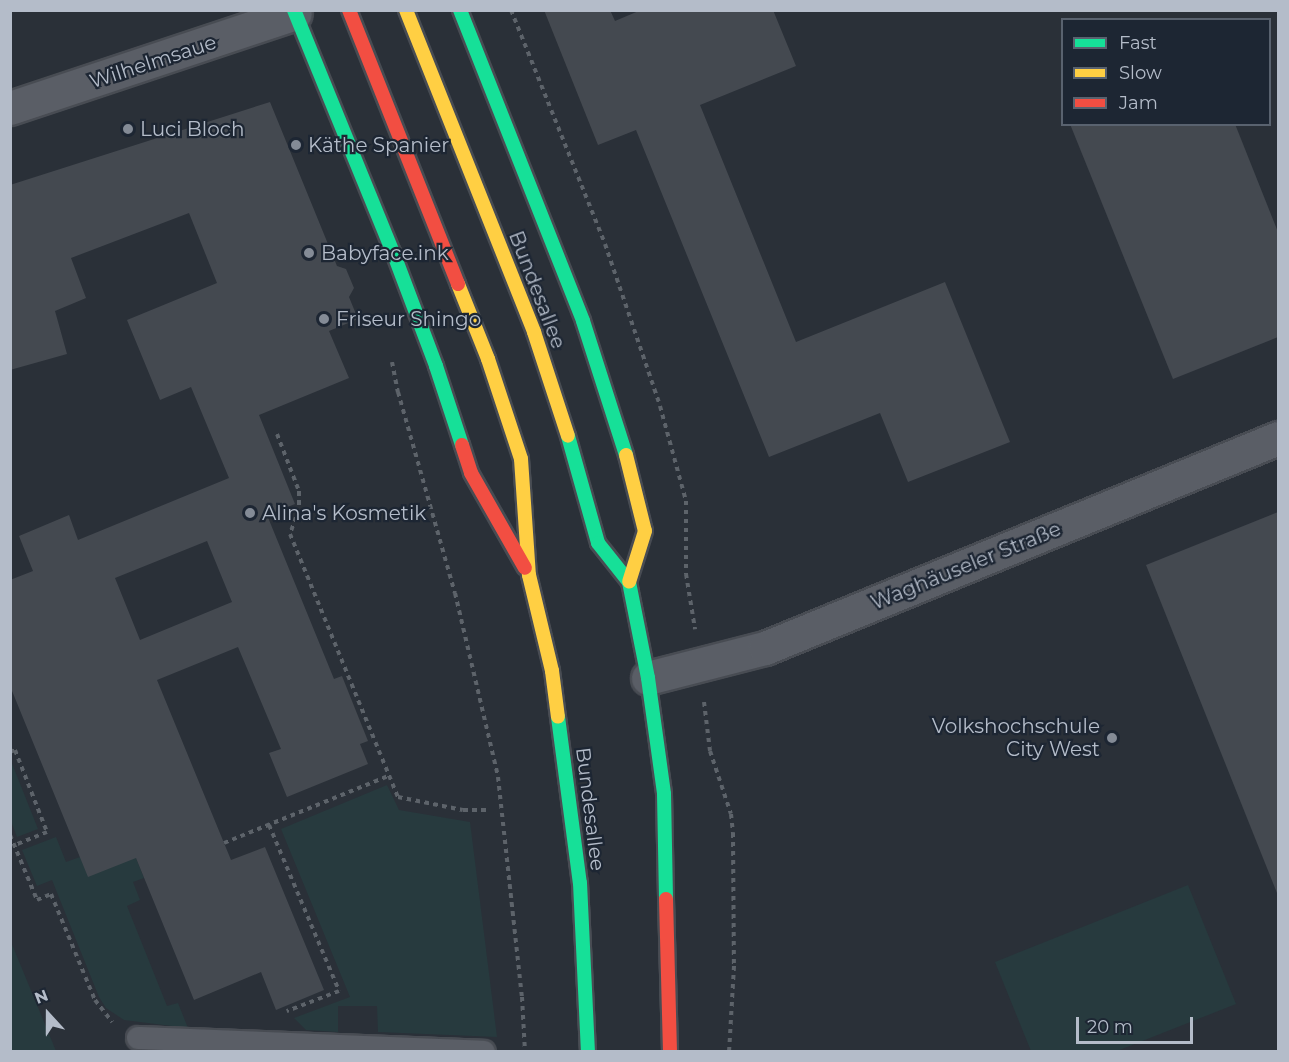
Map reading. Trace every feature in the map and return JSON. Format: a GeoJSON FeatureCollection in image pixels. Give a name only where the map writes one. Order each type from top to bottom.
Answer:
{"type":"FeatureCollection","features":[{"type":"Feature","properties":{"kind":"main road","name":"Bundesallee"},"geometry":{"type":"LineString","coordinates":[[349,10],[488,358],[521,459],[529,574],[552,671],[580,883],[588,1052]]}},
{"type":"Feature","properties":{"kind":"main road","name":"Bundesallee"},"geometry":{"type":"LineString","coordinates":[[406,10],[534,332],[571,444],[598,543],[629,582],[648,678],[664,794],[670,1052]]}},
{"type":"Feature","properties":{"kind":"main road","name":"Bundesallee"},"geometry":{"type":"LineString","coordinates":[[460,10],[583,321],[620,430],[645,531],[629,582]]}},
{"type":"Feature","properties":{"kind":"main road","name":"Bundesallee"},"geometry":{"type":"LineString","coordinates":[[294,12],[397,262],[438,372],[471,473],[529,574]]}},
{"type":"Feature","properties":{"kind":"street","name":"Wilhelmsaue"},"geometry":{"type":"LineString","coordinates":[[10,108],[294,12]]}},
{"type":"Feature","properties":{"kind":"street","name":"Waghäuseler Straße"},"geometry":{"type":"LineString","coordinates":[[648,678],[765,648],[1278,438]]}},
{"type":"Feature","properties":{"kind":"lane"},"geometry":{"type":"LineString","coordinates":[[138,1038],[484,1052]]}},
{"type":"Feature","properties":{"kind":"path"},"geometry":{"type":"LineString","coordinates":[[392,359],[398,392],[455,593],[498,777],[521,985],[525,1052]]}},
{"type":"Feature","properties":{"kind":"path"},"geometry":{"type":"LineString","coordinates":[[277,434],[299,491],[299,509],[290,534],[398,796],[463,810],[488,810]]}},
{"type":"Feature","properties":{"kind":"path"},"geometry":{"type":"LineString","coordinates":[[706,713],[710,751],[730,814],[733,833],[734,966],[729,1052]]}},
{"type":"Feature","properties":{"kind":"path"},"geometry":{"type":"LineString","coordinates":[[10,752],[15,750],[47,832],[15,845]]}},
{"type":"Feature","properties":{"kind":"path"},"geometry":{"type":"LineString","coordinates":[[224,843],[388,776]]}},
{"type":"Feature","properties":{"kind":"path"},"geometry":{"type":"LineString","coordinates":[[269,825],[339,991],[282,1013],[282,1043]]}},
{"type":"Feature","properties":{"kind":"path"},"geometry":{"type":"LineString","coordinates":[[10,835],[37,900],[51,894],[95,1000],[104,1016],[119,1029],[138,1038]]}},
{"type":"Feature","properties":{"kind":"green space"},"geometry":{"type":"Polygon","coordinates":[[[11,761],[38,829],[17,837],[11,821],[11,761]]]}},
{"type":"Feature","properties":{"kind":"green space"},"geometry":{"type":"Polygon","coordinates":[[[387,785],[399,810],[470,822],[497,1037],[378,1032],[377,1006],[338,1006],[338,1032],[306,1030],[294,1018],[350,997],[281,829],[387,785]]]}},
{"type":"Feature","properties":{"kind":"green space"},"geometry":{"type":"Polygon","coordinates":[[[56,837],[66,862],[80,857],[136,858],[144,878],[133,882],[140,900],[127,906],[167,1006],[178,1003],[188,1028],[124,1020],[106,1008],[99,997],[52,880],[37,886],[22,850],[56,837]]]}},
{"type":"Feature","properties":{"kind":"green space"},"geometry":{"type":"Polygon","coordinates":[[[1188,885],[1236,1004],[1117,1051],[1031,1051],[995,962],[1188,885]]]}},
{"type":"Feature","properties":{"kind":"green space"},"geometry":{"type":"Polygon","coordinates":[[[11,942],[56,1051],[11,1051],[11,942]]]}},
{"type":"Feature","properties":{"kind":"building"},"geometry":{"type":"Polygon","coordinates":[[[544,10],[610,10],[615,21],[641,10],[773,10],[796,66],[700,105],[796,342],[945,282],[1010,442],[908,482],[880,413],[769,457],[636,130],[598,145],[544,10]]]}},
{"type":"Feature","properties":{"kind":"building"},"geometry":{"type":"Polygon","coordinates":[[[270,102],[337,266],[346,269],[354,288],[349,297],[358,319],[329,331],[349,378],[259,415],[295,504],[267,515],[334,679],[342,676],[368,741],[360,744],[368,764],[287,797],[269,753],[281,749],[238,647],[157,680],[231,860],[265,847],[324,990],[276,1010],[261,972],[194,1000],[136,858],[88,877],[10,686],[10,580],[33,571],[19,536],[69,515],[78,540],[229,478],[191,387],[160,400],[127,320],[217,283],[189,213],[71,258],[86,298],[55,311],[67,354],[10,370],[10,185],[270,102]],[[207,541],[115,578],[140,640],[232,602],[207,541]]]}},
{"type":"Feature","properties":{"kind":"building"},"geometry":{"type":"Polygon","coordinates":[[[1071,126],[1236,126],[1278,232],[1278,337],[1173,379],[1071,126]]]}},
{"type":"Feature","properties":{"kind":"building"},"geometry":{"type":"Polygon","coordinates":[[[1278,512],[1278,892],[1277,893],[1146,565],[1278,512]]]}},
{"type":"Feature","properties":{"kind":"traffic: fast"},"geometry":{"type":"LineString","coordinates":[[294,10],[393,252],[436,366],[462,445]]}},
{"type":"Feature","properties":{"kind":"traffic: fast"},"geometry":{"type":"LineString","coordinates":[[460,10],[583,321],[626,455]]}},
{"type":"Feature","properties":{"kind":"traffic: fast"},"geometry":{"type":"LineString","coordinates":[[568,436],[598,543],[629,582],[648,678],[664,794],[666,899]]}},
{"type":"Feature","properties":{"kind":"traffic: fast"},"geometry":{"type":"LineString","coordinates":[[558,717],[580,883],[588,1052]]}},
{"type":"Feature","properties":{"kind":"traffic: slow"},"geometry":{"type":"LineString","coordinates":[[406,10],[534,332],[568,436]]}},
{"type":"Feature","properties":{"kind":"traffic: slow"},"geometry":{"type":"LineString","coordinates":[[458,284],[488,359],[521,459],[529,575],[552,671],[558,717]]}},
{"type":"Feature","properties":{"kind":"traffic: slow"},"geometry":{"type":"LineString","coordinates":[[626,455],[645,531],[629,582]]}},
{"type":"Feature","properties":{"kind":"traffic: jam"},"geometry":{"type":"LineString","coordinates":[[349,10],[458,284]]}},
{"type":"Feature","properties":{"kind":"traffic: jam"},"geometry":{"type":"LineString","coordinates":[[462,445],[471,473],[525,568]]}},
{"type":"Feature","properties":{"kind":"traffic: jam"},"geometry":{"type":"LineString","coordinates":[[666,899],[670,1052]]}},
{"type":"Feature","properties":{"kind":"place","name":"Luci Bloch"},"geometry":{"type":"Point","coordinates":[128,129]}},
{"type":"Feature","properties":{"kind":"place","name":"Käthe Spanier"},"geometry":{"type":"Point","coordinates":[296,145]}},
{"type":"Feature","properties":{"kind":"place","name":"Babyface.ink"},"geometry":{"type":"Point","coordinates":[309,253]}},
{"type":"Feature","properties":{"kind":"place","name":"Friseur Shingo"},"geometry":{"type":"Point","coordinates":[324,319]}},
{"type":"Feature","properties":{"kind":"place","name":"Alina's Kosmetik"},"geometry":{"type":"Point","coordinates":[250,513]}},
{"type":"Feature","properties":{"kind":"place","name":"Volkshochschule City West"},"geometry":{"type":"Point","coordinates":[1112,738]}}]}
